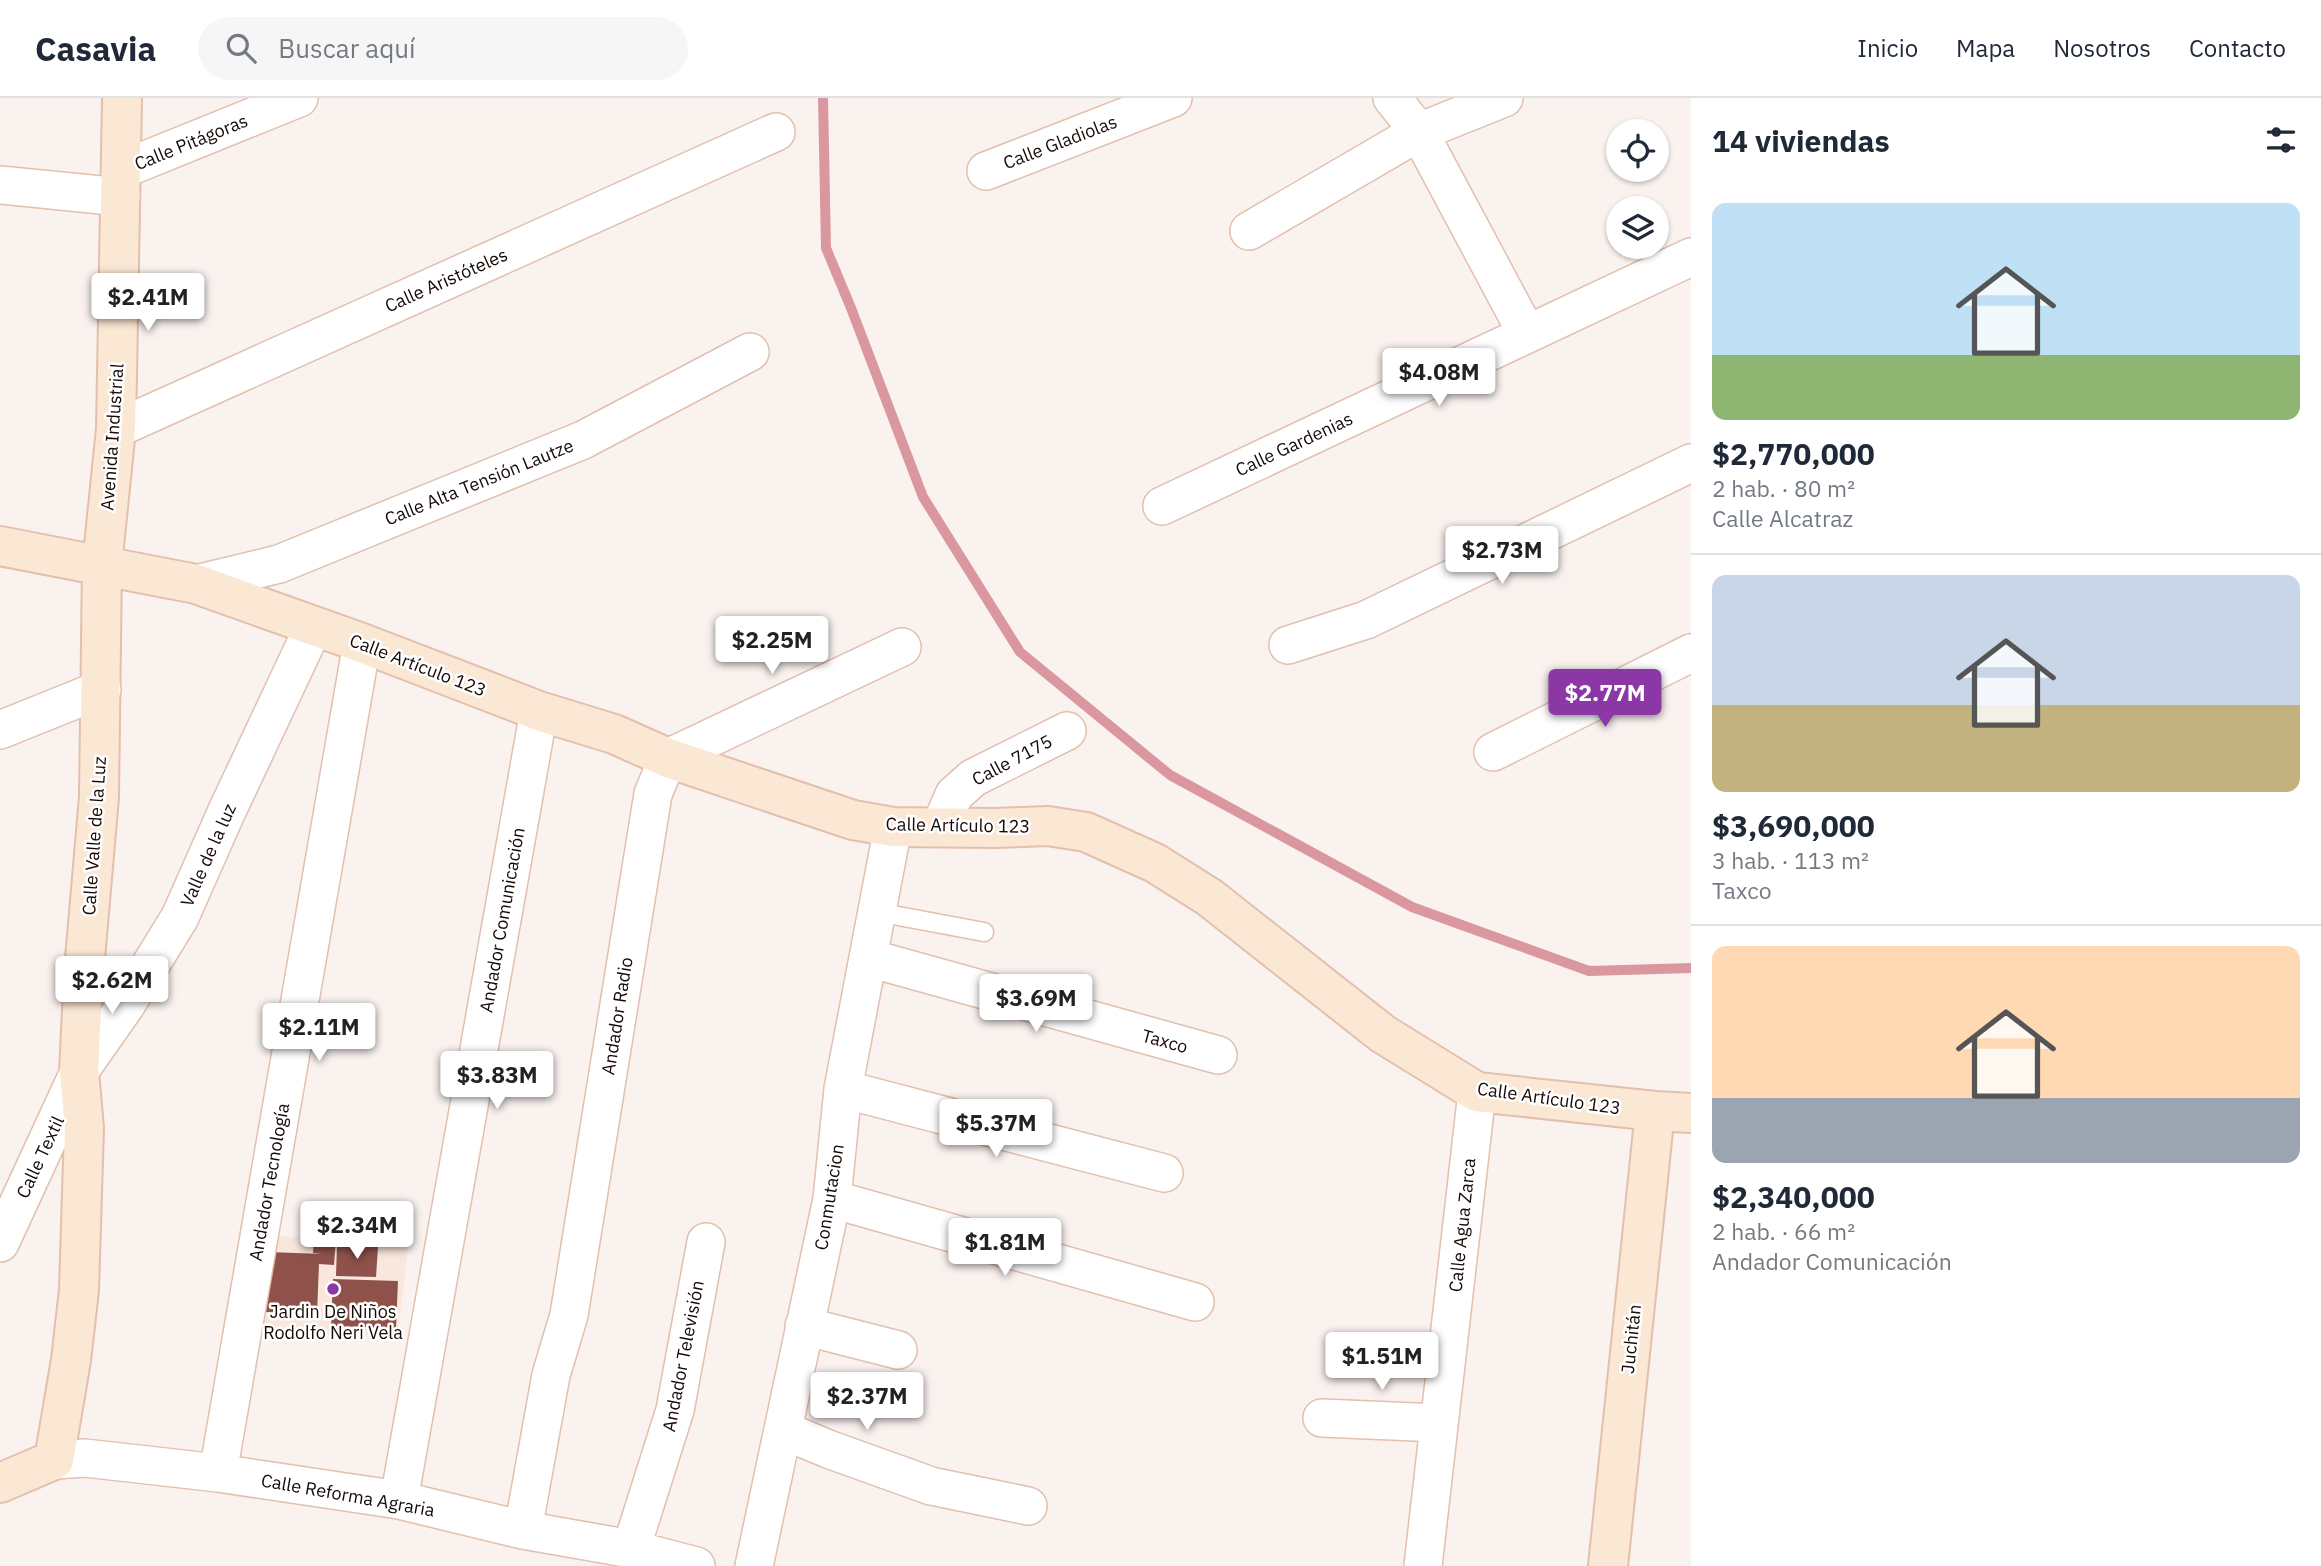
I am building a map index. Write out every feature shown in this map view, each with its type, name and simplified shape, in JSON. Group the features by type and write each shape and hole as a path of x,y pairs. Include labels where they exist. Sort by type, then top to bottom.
{"street":[{"name":"Avenida Industrial","path":"102,565 116,429 122,98"},
{"name":"Calle Pitágoras","path":"121,183 299,98"},
{"name":"Calle Gladiolas","path":"986,171 1173,98"},
{"path":"1392,98 1419,132 1527,334"},
{"path":"1249,231 1419,132 1504,98"},
{"name":"Calle Aristóteles","path":"116,429 776,132"},
{"path":"0,185 121,183"},
{"name":"Calle Gardenias","path":"1163,506 1691,257"},
{"name":"Calle Alta Tensión Lautze","path":"196,584 279,564 583,440 750,352"},
{"path":"1288,645 1366,620 1691,463"},
{"path":"0,546 102,565"},
{"name":"Calle Artículo 123","path":"102,565 196,584 362,643 538,711 614,734 667,758 853,820 893,827 1048,826 1086,832 1155,863 1209,897 1383,1034 1477,1092 1673,1112"},
{"name":"Calle Valle de la Luz","path":"54,1460 71,1360 79,1290 84,1128 79,1072 84,970 99,797 102,565"},
{"name":"Valle de la luz","path":"79,1072 126,1005 180,917 314,626"},
{"name":"Andador Tecnología","path":"218,1474 362,643"},
{"path":"667,758 902,647"},
{"path":"1493,752 1691,653"},
{"path":"0,730 102,689"},
{"name":"Andador Comunicación","path":"399,1500 538,711"},
{"name":"Calle 7175","path":"940,827 954,795 973,778 1066,731"},
{"name":"Andador Radio","path":"523,1530 551,1375 569,1315 653,794 667,758"},
{"name":"Conmutacion","path":"754,1566 832,1199 843,1089 893,827"},
{"name":"Taxco","path":"869,958 1218,1055"},
{"name":"Calle Textil","path":"0,1243 79,1072"},
{"path":"843,1089 1164,1173"},
{"name":"Calle Agua Zarca","path":"1423,1566 1477,1092"},
{"name":"Juchitán","path":"1608,1566 1673,1112"},
{"path":"832,1199 1195,1302"},
{"name":"Andador Televisión","path":"631,1549 675,1410 706,1242"},
{"path":"804,1326 898,1350"},
{"path":"1322,1419 1439,1423"},
{"path":"783,1430 931,1486 1028,1506"},
{"name":"Calle Reforma Agraria","path":"0,1483 54,1460 85,1458 399,1500 523,1530 631,1549 696,1566"}],"lane":[{"path":"877,912 984,932"}],"shaded area":[{"name":"Jardin De Niños Rodolfo Neri Vela","path":"271,1235 408,1248 397,1339 257,1329"}],"building":[{"path":"314,1238 336,1239 334,1265 319,1264 317,1314 265,1312 268,1252 323,1254 313,1253"},
{"path":"337,1245 378,1247 376,1277 336,1276"},
{"path":"333,1279 398,1281 396,1328 331,1326"}],"waterway":[{"path":"823,98 826,248 923,497 1020,652 1170,775 1412,907 1589,971 1691,968"}],"place":[{"name":"Jardin De Niños Rodolfo Neri Vela","path":"333,1289"}]}
